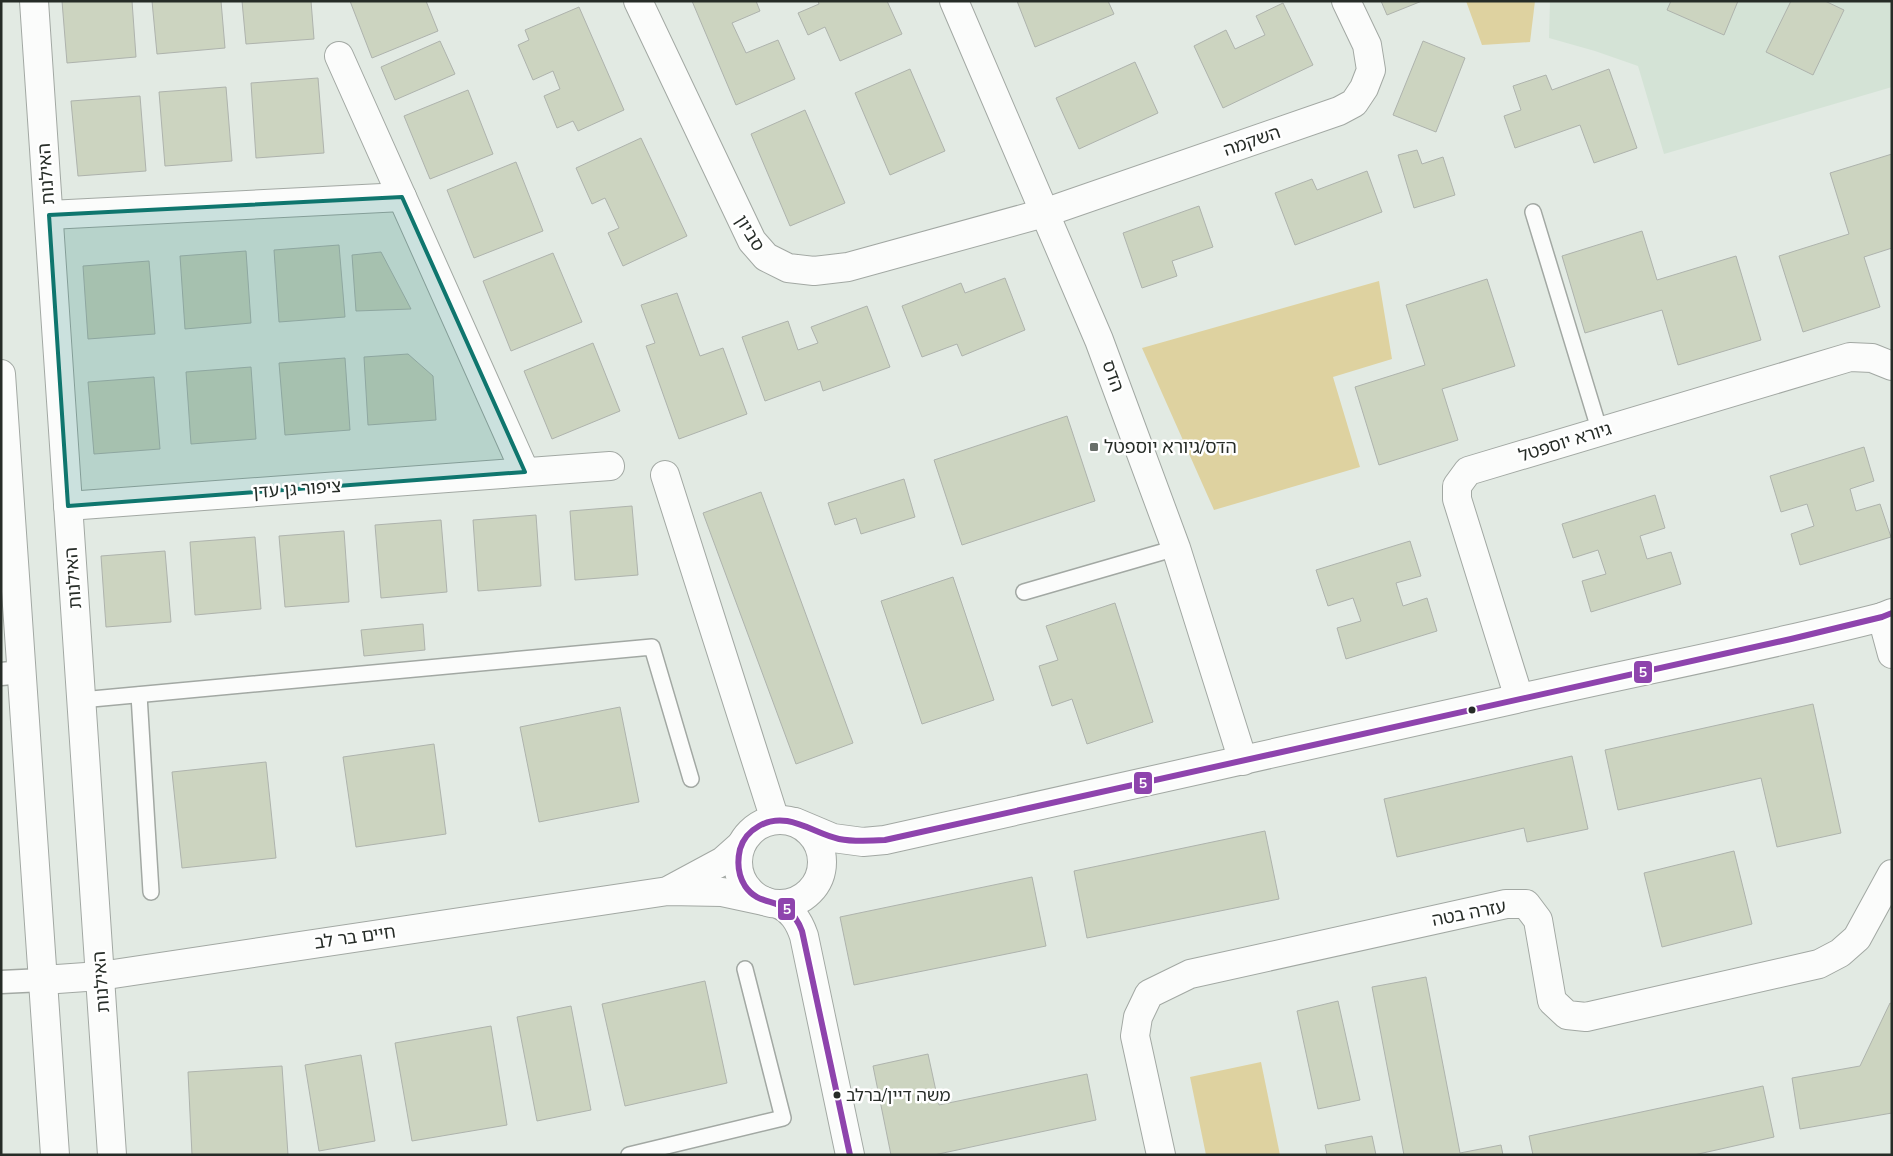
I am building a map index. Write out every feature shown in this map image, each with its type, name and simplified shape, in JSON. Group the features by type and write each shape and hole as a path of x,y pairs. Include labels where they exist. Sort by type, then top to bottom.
{"street":[{"name":"האילנות","path":"34,1 112,1155"},
{"name":"סביון","path":"638,1 752,241 766,257 788,268 814,271 848,267 1044,213"},
{"name":"הדס","path":"954,1 1099,340 1176,548 1242,761"},
{"name":"השקמה","path":"1044,213 1339,111 1354,103 1364,88 1371,70 1367,45 1346,1"},
{"path":"339,56 525,472"},
{"path":"48,216 402,197"},
{"name":"גיורא יוספטל","path":"1519,698 1456,499 1457,486 1468,471 1850,357 1885,359"},
{"path":"2,387 11,673 43,980 55,1155"},
{"name":"ציפור גן עדן","path":"68,506 610,466"},
{"path":"665,475 785,821"},
{"path":"785,821 833,838 863,842 885,840 1519,698 1760,647 1887,615 1892,654"},
{"path":"785,821 806,828 815,838 821,856 804,936"},
{"name":"חיים בר לב","path":"668,891 723,860 741,845 749,832 761,824 785,821"},
{"path":"771,902 794,901 846,859 885,840"},
{"path":"741,845 738,858 739,871 744,884 752,894 785,907 797,919 804,936 850,1155"},
{"name":"עזרה בטה","path":"1161,1155 1135,1036 1138,1017 1148,994 1190,974 1506,904 1526,904 1538,920 1552,1001 1567,1015 1586,1017 1820,964 1840,953 1857,938 1892,874"},
{"name":"חיים בר לב","path":"43,980 100,976 668,891 722,892 771,902"},
{"path":"1,982 43,980"}],"lane":[{"path":"1533,212 1600,432"},
{"path":"1024,592 1176,548"},
{"path":"81,700 652,647 691,779"},
{"path":"139,694 151,892"},
{"path":"629,1155 783,1118 745,969"}],"highlighted area":[{"path":"402,197 525,472 68,506 49,215"}],"shaded area":[{"path":"1466,1 1535,1 1530,42 1482,45"},
{"path":"1550,1 1892,1 1892,87 1664,154 1638,66 1549,38"},
{"path":"1379,281 1392,359 1333,377 1360,467 1214,510 1142,348"},
{"path":"1261,1062 1280,1155 1206,1155 1190,1077"}],"building":[{"path":"62,1 132,1 136,57 67,63"},
{"path":"152,1 221,1 225,48 157,54"},
{"path":"242,1 311,1 314,39 246,44"},
{"path":"350,1 426,1 438,31 372,58"},
{"path":"692,1 756,1 760,11 732,23 746,53 778,40 795,79 736,105"},
{"path":"818,1 887,1 902,34 840,61 825,27 808,35 798,13 819,4"},
{"path":"1017,1 1108,1 1114,14 1035,47"},
{"path":"1381,1 1422,1 1387,15"},
{"path":"1671,1 1738,1 1724,35 1667,10"},
{"path":"1791,1 1825,1 1844,10 1813,75 1766,52"},
{"path":"1283,3 1313,65 1223,108 1194,46 1226,30 1235,49 1265,35 1256,16"},
{"path":"579,7 624,110 578,131 573,121 557,128 544,96 560,89 553,71 533,80 518,45 529,40 525,30"},
{"path":"440,41 455,74 395,100 381,67"},
{"path":"1423,41 1465,58 1436,132 1393,115"},
{"path":"1135,62 1158,113 1079,149 1056,98"},
{"path":"910,69 945,151 890,175 855,93"},
{"path":"1609,69 1637,148 1594,163 1580,125 1515,148 1504,116 1521,110 1513,86 1546,75 1552,90"},
{"path":"318,78 324,153 256,158 251,83"},
{"path":"226,87 232,161 165,166 159,92"},
{"path":"468,90 493,154 430,179 404,116"},
{"path":"140,96 146,171 78,176 71,101"},
{"path":"805,110 845,203 790,226 751,134"},
{"path":"641,138 687,236 623,266 608,233 619,228 605,198 592,204 576,168"},
{"path":"1417,150 1422,164 1443,157 1455,195 1414,208 1398,155"},
{"path":"1892,154 1892,248 1864,257 1880,307 1803,332 1779,256 1849,234 1830,173"},
{"path":"516,162 543,231 474,258 447,190"},
{"path":"1367,171 1382,212 1295,245 1275,193 1312,179 1317,190"},
{"path":"1199,206 1213,247 1172,261 1177,276 1142,288 1123,233"},
{"path":"1642,231 1657,280 1736,256 1761,340 1678,365 1662,310 1585,333 1562,256"},
{"path":"339,245 345,317 279,322 274,250"},
{"path":"246,251 251,323 185,329 180,256"},
{"path":"381,252 411,309 356,311 352,255"},
{"path":"553,253 582,322 511,351 483,281"},
{"path":"149,261 155,334 88,339 83,266"},
{"path":"1005,278 1025,330 962,356 957,344 922,357 902,306 961,283 965,293"},
{"path":"1487,279 1515,366 1442,389 1458,440 1379,465 1355,387 1425,365 1406,305"},
{"path":"677,293 700,356 723,348 747,414 679,439 646,346 655,343 641,305"},
{"path":"867,306 890,367 823,391 820,381 765,401 742,337 788,321 798,350 818,343 811,327"},
{"path":"593,343 620,411 552,439 524,371"},
{"path":"408,354 433,376 436,420 368,425 364,357"},
{"path":"345,358 350,430 285,435 279,363"},
{"path":"251,367 256,439 191,444 186,372"},
{"path":"154,377 160,449 94,454 88,382"},
{"path":"1067,416 1095,501 962,545 934,460"},
{"path":"1864,447 1874,481 1850,489 1856,511 1880,504 1891,537 1800,565 1791,534 1814,526 1807,504 1781,512 1770,476"},
{"path":"904,479 915,517 861,534 856,518 835,525 828,503"},
{"path":"761,492 853,743 796,764 703,513"},
{"path":"1655,495 1665,528 1640,536 1647,559 1671,552 1681,584 1591,612 1582,581 1606,574 1598,550 1573,558 1562,524"},
{"path":"632,506 638,575 575,580 570,511"},
{"path":"536,515 541,586 478,591 473,520"},
{"path":"441,520 447,592 381,598 375,525"},
{"path":"344,531 349,602 285,607 279,536"},
{"path":"255,537 261,609 195,615 190,542"},
{"path":"1410,541 1421,576 1396,583 1403,606 1427,598 1437,631 1346,659 1337,628 1361,621 1353,598 1328,606 1316,570"},
{"path":"165,551 171,622 106,627 101,556"},
{"path":"953,577 994,700 922,724 881,601"},
{"path":"1115,603 1153,722 1087,744 1072,699 1052,706 1039,666 1058,660 1046,626"},
{"path":"423,624 425,650 364,656 361,630"},
{"path":"1813,704 1841,833 1777,847 1761,778 1618,810 1605,750"},
{"path":"620,707 639,802 539,822 520,727"},
{"path":"434,744 446,834 356,847 343,757"},
{"path":"1572,756 1588,829 1527,842 1524,828 1397,857 1384,799"},
{"path":"266,762 276,858 182,868 172,772"},
{"path":"1265,831 1279,899 1087,938 1074,871"},
{"path":"1734,851 1752,924 1662,947 1644,873"},
{"path":"1032,877 1046,946 854,985 840,917"},
{"path":"1426,977 1460,1153 1501,1145 1503,1155 1404,1155 1372,987"},
{"path":"705,981 727,1083 625,1106 602,1004"},
{"path":"1338,1001 1360,1100 1318,1109 1297,1011"},
{"path":"1890,1003 1892,1004 1892,1113 1800,1129 1792,1078 1860,1066"},
{"path":"571,1006 591,1110 537,1121 517,1017"},
{"path":"491,1026 507,1125 412,1141 395,1043"},
{"path":"928,1054 939,1105 1087,1074 1096,1120 934,1155 891,1155 873,1066"},
{"path":"361,1055 375,1141 319,1151 305,1065"},
{"path":"282,1066 288,1155 192,1155 188,1072"},
{"path":"1763,1086 1774,1137 1694,1155 1533,1155 1529,1136"},
{"path":"1372,1136 1376,1155 1327,1155 1325,1145"}],"transit line":[{"name":"5","path":"850,1155 802,931 796,919 789,911 782,906 752,894 745,886 740,873 741,845 747,836 759,826 780,820 799,824 839,839 856,841 885,840 1791,639 1892,613"}],"place":[{"name":"הדס/גיורא יוספטל","path":"1094,447"},
{"name":"משה דיין/ברלב","path":"837,1095"}]}
